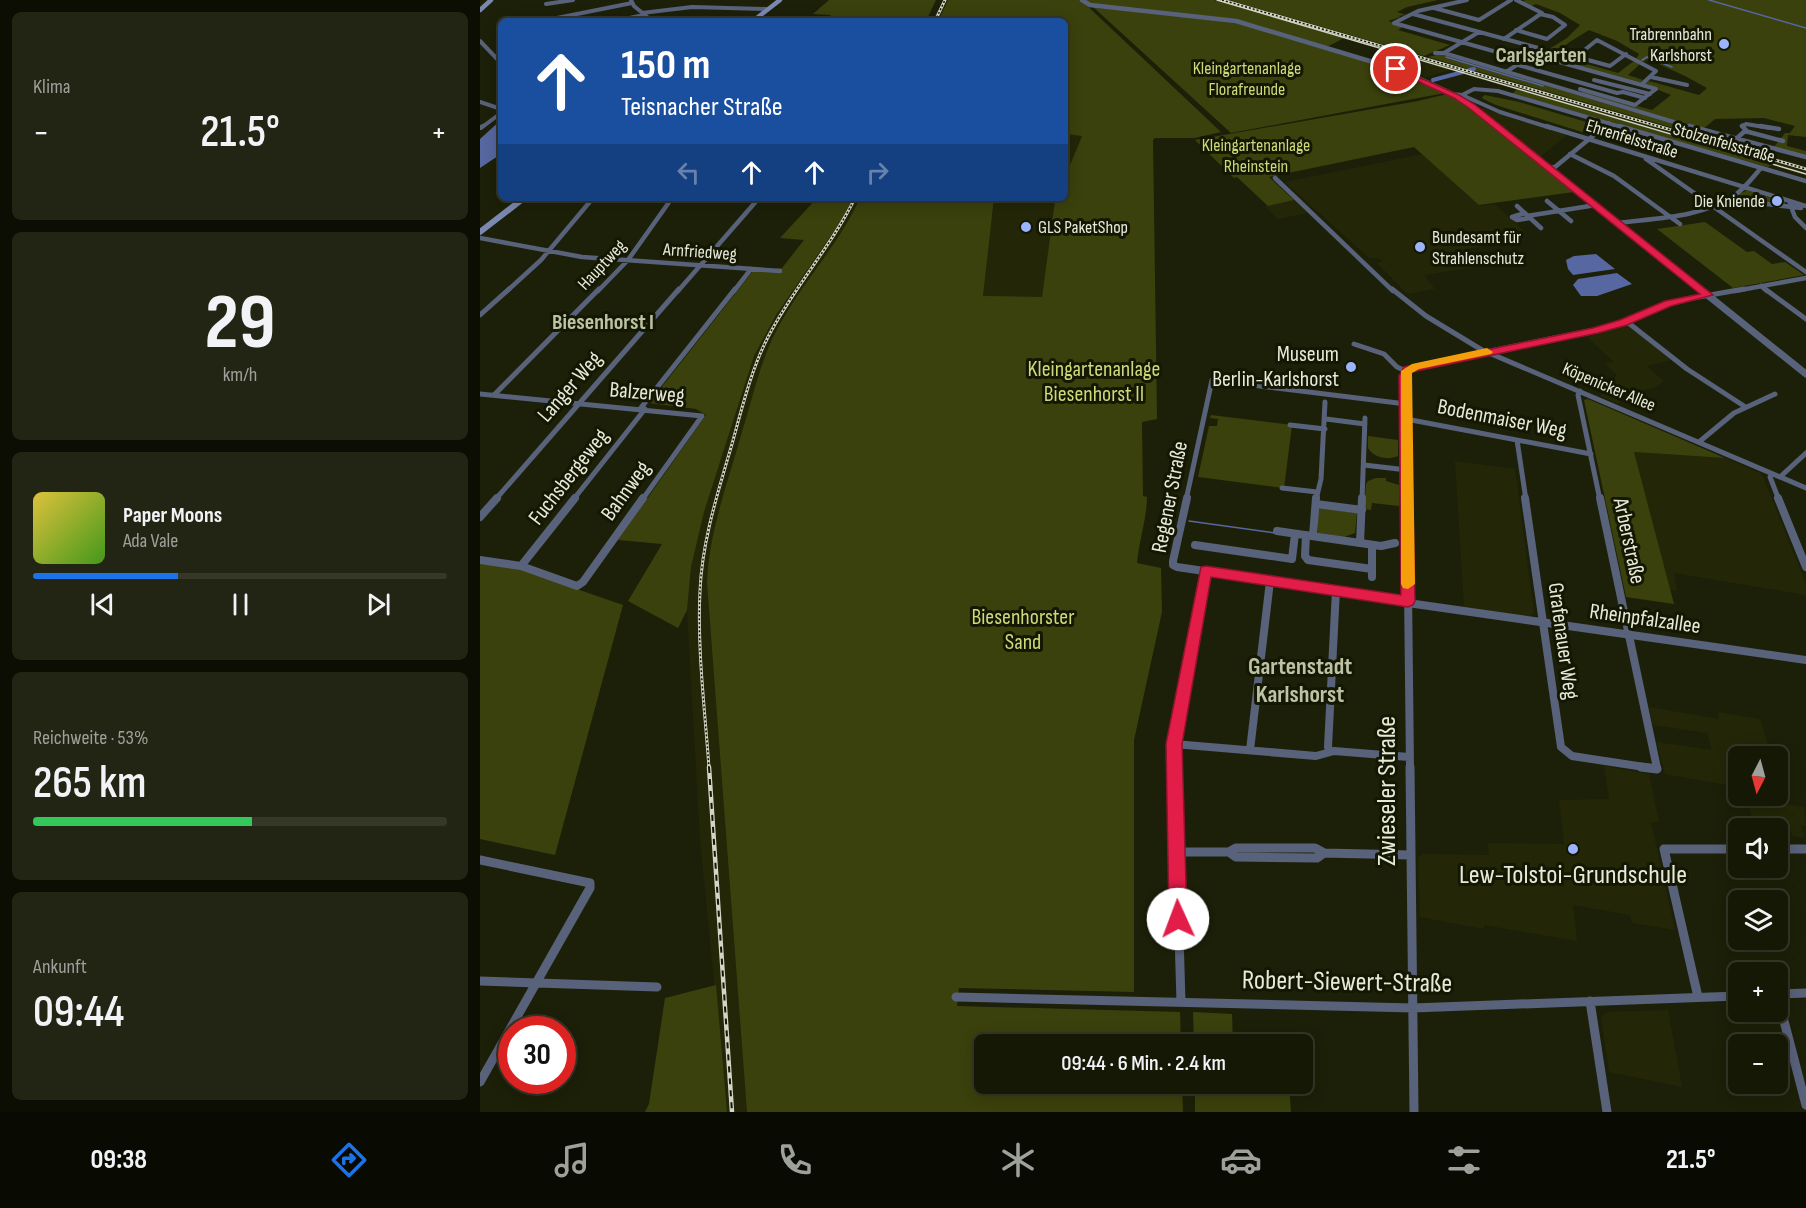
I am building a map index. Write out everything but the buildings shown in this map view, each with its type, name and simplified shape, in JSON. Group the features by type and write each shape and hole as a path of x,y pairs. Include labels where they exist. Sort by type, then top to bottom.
{"main road":[{"path":"480,10 491,0"},
{"path":"757,18 780,0"},
{"path":"480,232 520,201"}],"street":[{"path":"546,4 573,0"},
{"path":"1467,0 1413,14 1394,23 1525,60"},
{"path":"1433,8 1479,20 1511,0"},
{"path":"1516,0 1542,13 1540,14"},
{"path":"556,18 632,2 648,18"},
{"path":"1084,2 1233,21 1382,65 1409,74 1450,93 1472,106 1806,374"},
{"path":"627,18 692,7 768,9"},
{"path":"1413,14 1542,50"},
{"path":"1504,39 1516,30 1540,14 1552,17 1565,25 1547,39 1516,30"},
{"path":"1444,53 1479,32"},
{"path":"1567,64 1597,40 1656,71 1641,85"},
{"path":"480,41 498,60"},
{"path":"1506,72 1542,50"},
{"path":"1435,53 1444,53 1735,140 1757,143 1806,157"},
{"path":"1577,57 1610,66 1626,54"},
{"path":"1383,55 1404,62"},
{"path":"1534,55 1656,89 1635,105 1580,89"},
{"path":"1382,65 1394,58"},
{"path":"1518,65 1587,85 1645,98"},
{"path":"1575,93 1603,74"},
{"path":"1651,77 1687,85"},
{"path":"1594,80 1650,94"},
{"name":"Stolzenfelsstraße","path":"1462,95 1473,89 1497,92 1806,181"},
{"name":"Ehrenfelsstraße","path":"1450,93 1462,95 1500,112 1744,187 1790,204"},
{"path":"480,102 498,110"},
{"path":"480,128 498,113"},
{"path":"1550,168 1555,167 1610,123"},
{"path":"1779,129 1748,123 1742,125 1746,130 1783,141"},
{"path":"1735,140 1746,130 1760,129"},
{"path":"1570,154 1612,175 1680,224"},
{"path":"1647,157 1658,168 1806,272"},
{"path":"1658,168 1668,164"},
{"path":"1720,204 1744,187 1761,168"},
{"name":"Köpenicker Allee","path":"1275,178 1412,307 1452,334 1488,352 1806,488"},
{"path":"480,315 549,250 590,201"},
{"name":"Hauptweg","path":"494,395 628,260 670,201"},
{"name":"Langer Weg","path":"480,517 756,201"},
{"path":"1547,201 1571,221"},
{"path":"1618,223 1720,204 1790,204 1806,208"},
{"path":"1790,204 1806,228"},
{"path":"1527,216 1596,205"},
{"path":"1517,206 1541,228"},
{"name":"Arnfriedweg","path":"480,238 582,256 780,271"},
{"path":"642,409 751,269"},
{"path":"1354,344 1384,354 1396,368 1406,371 1416,366 1594,330 1626,321 1658,307 1708,295 1806,278"},
{"path":"1761,286 1806,319"},
{"path":"1626,321 1686,369 1744,406"},
{"name":"Zwieseler Straße","path":"1406,371 1414,1112"},
{"name":"Regener Straße","path":"1406,404 1212,380 1173,565 1408,602"},
{"name":"Arberstraße","path":"1580,391 1578,395 1658,769"},
{"name":"Balzerweg","path":"480,394 702,416"},
{"path":"1699,442 1717,424 1744,406 1775,394"},
{"path":"1325,402 1326,419 1320,489 1317,492 1306,558 1372,573 1372,545"},
{"name":"Fuchsbergeweg","path":"521,566 642,409"},
{"name":"Bahnweg","path":"521,566 577,586 589,575 702,416"},
{"name":"Bodenmaiser Weg","path":"1406,418 1591,454"},
{"path":"1326,419 1365,421 1360,543"},
{"path":"1290,424 1325,429"},
{"name":"Grafenauer Weg","path":"1517,440 1541,622 1561,747 1572,756 1658,769"},
{"path":"1780,477 1806,453"},
{"path":"1364,465 1407,470"},
{"path":"1772,474 1770,477 1806,567"},
{"path":"1282,488 1317,492"},
{"path":"1316,504 1362,510"},
{"path":"1277,531 1381,546 1395,543"},
{"path":"1195,545 1292,559 1295,534"},
{"path":"480,560 521,566"},
{"path":"1181,1002 1175,852 1174,744 1206,571"},
{"path":"1250,750 1270,581"},
{"path":"1330,752 1328,747 1336,590"},
{"name":"Rheinpfalzallee","path":"1408,602 1806,660"},
{"path":"1174,744 1316,756 1330,752 1409,757"},
{"path":"1698,997 1664,849 1728,849"},
{"path":"1788,849 1806,849"},
{"path":"1175,852 1229,852 1236,857 1317,858 1324,853 1410,855"},
{"path":"480,860 590,883 480,1082"},
{"path":"480,981 657,987"},
{"path":"1788,995 1806,993"},
{"name":"Robert-Siewert-Straße","path":"956,997 1413,1008 1728,996"},
{"path":"1590,1001 1607,1112"},
{"path":"1785,1022 1806,1105"}],"shaded area":[{"path":"1214,0 1228,0 1424,56 1416,60"},
{"path":"1428,57 1806,166 1806,176 1450,70 1423,78 1403,68 1423,62 1422,60"},
{"path":"1484,108 1567,135 1540,157 1480,109"},
{"path":"1068,134 1082,135 1068,170"},
{"path":"1423,154 1481,206 1495,204 1526,233 1513,235 1519,241 1466,249 1482,266 1424,275 1435,289 1407,294 1377,263 1382,260 1369,258 1285,182"},
{"path":"1294,200 1307,213 1278,219 1265,206"},
{"path":"851,201 859,201 849,222 784,316 769,345 707,583 747,1112 727,1112 700,839 687,610 691,567 704,512 754,356 776,315 839,224"},
{"path":"994,201 1056,201 1042,297 983,297"},
{"path":"1627,325 1671,360 1647,366 1664,381 1656,387 1638,392 1631,387 1618,404 1600,396 1617,375 1605,364 1614,362 1587,337"},
{"path":"1634,452 1725,458 1762,474 1806,584 1806,595 1674,573 1677,591 1670,590"},
{"path":"1455,461 1515,469 1534,613 1529,617 1464,607"},
{"path":"1649,707 1719,719 1718,712 1760,719 1769,746 1728,746 1728,785 1665,774 1657,742 1712,750 1707,733 1653,725"},
{"name":"Lew-Tolstoi-Grundschule","path":"1604,766 1649,774 1659,822 1651,822 1675,930 1632,923 1630,915 1573,905 1577,941 1484,925 1484,929 1420,917 1418,858 1423,854 1489,855 1488,843 1564,844 1559,800 1609,799"},
{"path":"1788,804 1804,807 1806,826 1801,825 1805,838 1792,836 1788,818 1752,817 1749,806 1788,806"},
{"path":"1668,1010 1682,1087 1609,1072 1601,1018 1606,1012"}],"green space":[{"path":"829,0 936,0 927,18 828,18 831,15 813,14"},
{"name":"Biesenhorster Sand","path":"948,0 1081,0 1221,132 1194,138 1155,138 1153,140 1157,419 1142,422 1143,496 1147,497 1137,563 1161,568 1162,612 1134,740 1134,992 959,988 957,1006 1180,1012 1181,1034 974,1034 974,1094 1182,1094 1183,1112 747,1112 707,583 711,544 720,507 764,359 776,330 843,229 858,201 994,201 983,296 1042,297 1055,201 1068,201 1068,170 1082,136 1068,134 1068,18 939,18"},
{"path":"1085,0 1214,0 1344,38 1327,47 1235,19 1090,4"},
{"path":"1228,0 1438,0 1407,7 1397,12 1406,15 1388,21 1404,26 1398,30 1450,45 1424,56"},
{"name":"Trabrennbahn Karlshorst","path":"1525,0 1806,0 1806,137 1788,135 1787,146 1806,151 1806,156 1774,147 1785,133 1790,133 1795,126 1764,118 1715,119 1703,129 1581,93 1584,91 1652,110 1671,95 1644,84 1649,81 1699,95 1707,88 1648,59 1643,62 1636,59 1639,54 1617,41 1589,30 1568,43 1557,54 1572,59 1566,62 1539,55 1567,38 1580,25 1560,13 1536,4 1531,6 1523,2"},
{"name":"Kleingartenanlage Florafreunde","path":"1092,6 1233,22 1405,73 1445,93 1231,133"},
{"path":"1441,54 1732,141 1743,145 1743,148 1428,57"},
{"path":"1576,61 1618,73 1634,61 1640,64 1628,75 1643,80 1639,83 1571,64"},
{"path":"1517,89 1772,165 1768,167 1757,164 1512,94"},
{"name":"Kleingartenanlage Rheinstein","path":"1447,94 1460,100 1574,192 1479,205 1414,147 1269,177 1294,200 1268,206 1237,177 1234,178 1195,140 1418,101"},
{"path":"1485,95 1519,102 1593,124 1589,127 1595,129 1593,131 1586,129 1582,132 1496,105 1483,99"},
{"path":"1747,190 1785,202 1785,205 1725,203"},
{"path":"814,201 851,201 839,224 776,315 754,356 704,512 691,567 687,610 678,628 628,601 662,544 618,540 706,415 696,409 649,403 753,271 782,268 804,240 780,238"},
{"path":"1705,222 1747,252 1754,251 1772,264 1785,262 1804,275 1733,288 1657,229"},
{"path":"1588,399 1725,458 1634,452 1674,604 1626,597 1584,400"},
{"path":"1211,415 1292,425 1284,488 1198,477 1209,426 1217,426 1218,419 1210,418"},
{"path":"1368,436 1398,440 1398,456 1386,458 1371,452 1368,448"},
{"path":"1376,478 1386,478 1386,481 1399,485 1399,506 1372,503 1371,510 1364,509 1366,484"},
{"path":"1318,508 1357,513 1355,533 1344,537 1318,533"},
{"path":"480,563 516,568 623,605 555,855 480,839"},
{"path":"716,985 727,1112 645,1112 649,1104 665,998"},
{"path":"1193,1012 1232,1014 1233,1034 1194,1034"},
{"path":"1195,1094 1290,1094 1291,1112 1195,1112"}],"water":[{"path":"498,123 498,156 480,168 480,139"},
{"path":"1596,254 1615,269 1573,275 1568,269 1566,260 1574,256"},
{"path":"1617,273 1632,284 1597,296 1581,296 1573,285 1578,279"}],"waterway":[{"path":"1709,0 1806,28"},
{"path":"1446,57 1543,86"},
{"path":"1642,60 1647,57 1672,67"},
{"path":"1469,70 1474,69"},
{"path":"1433,80 1463,72"},
{"path":"1189,521 1275,533"}],"tram line":[{"path":"1217,0 1806,174"}],"railway":[{"path":"936,18 945,0"},
{"path":"1222,0 1806,169"},
{"path":"709,768 700,657 699,613 701,572 711,517 747,389 762,350 778,319 835,234 853,201"},
{"path":"709,767 732,1112"}],"slow traffic":[{"path":"1408,584 1406,371 1416,366 1487,352"}],"place":[{"name":"Trabrennbahn Karlshorst","path":"1724,44"},
{"name":"Die Kniende","path":"1777,201"},
{"name":"GLS PaketShop","path":"1026,227"},
{"name":"Bundesamt für Strahlenschutz","path":"1420,247"},
{"name":"Museum Berlin-Karlshorst","path":"1351,367"},
{"name":"Lew-Tolstoi-Grundschule","path":"1573,849"}],"district":[{"name":"Carlsgarten","path":"1541,55"},
{"name":"Biesenhorst I","path":"603,322"},
{"name":"Gartenstadt Karlshorst","path":"1300,680"}],"route":[{"path":"1178,919 1174,744 1206,571 1408,601 1405,376 1407,369 1594,330 1623,322 1668,303 1708,295 1472,106 1457,96 1396,69"}],"park label":[{"name":"Kleingartenanlage Biesenhorst II","path":"1094,382"}]}
